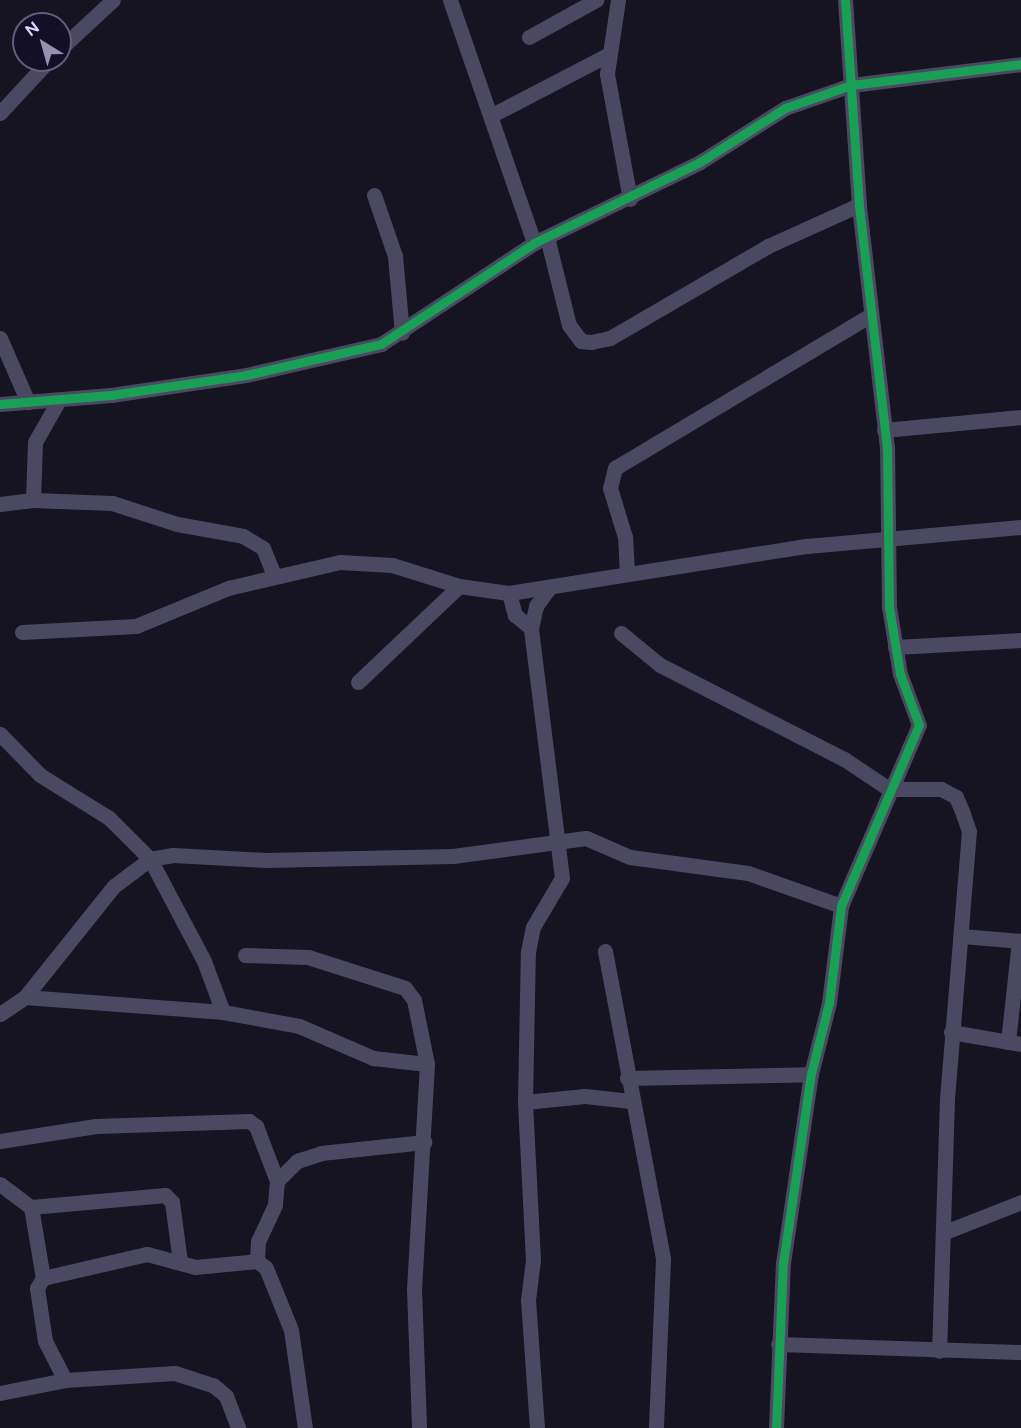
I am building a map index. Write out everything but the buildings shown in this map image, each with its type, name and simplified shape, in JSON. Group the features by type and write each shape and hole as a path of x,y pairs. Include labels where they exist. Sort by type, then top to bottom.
{"street":[{"path":"72,38 113,0"},
{"path":"450,0 541,240 569,325 581,340 591,342 610,338 768,246 859,205"},
{"path":"529,37 596,0"},
{"path":"618,0 617,26 609,54 607,74 630,199"},
{"path":"776,1428 783,1263 811,1074 829,1003 842,906 889,789 919,725 905,692 889,607 884,430 859,205 844,0"},
{"path":"492,115 609,54"},
{"path":"0,404 59,400 246,375 352,352 402,333 473,280 541,240 630,199 734,143 785,108 851,85 1021,64"},
{"path":"0,113 39,72"},
{"path":"374,195 395,256 402,333"},
{"path":"627,573 624,537 609,488 615,468 871,315"},
{"path":"0,338 28,402"},
{"path":"33,500 35,442 59,400"},
{"path":"884,430 1021,417"},
{"path":"0,504 33,500 112,503 177,524 243,536 263,548 274,574"},
{"path":"22,632 136,626 228,588 274,574 340,562 371,562 459,586 509,593 627,573 888,536 1021,527"},
{"path":"358,682 459,586"},
{"path":"537,1428 528,1300 533,1260 525,1102 530,1029 528,952 533,927 562,879 531,628 536,606 549,588"},
{"path":"509,593 515,615 531,628"},
{"path":"621,633 660,665 844,759 889,789 941,789 956,797 969,831 962,936 951,1032 939,1351"},
{"path":"895,647 1021,640"},
{"path":"3,742 48,782 109,818 150,859 204,960 223,1012"},
{"path":"1,1011 25,997 101,899 150,859 173,855 266,860 453,856 586,838 630,857 724,867 842,906"},
{"path":"951,1032 1015,1043 1020,941 962,936"},
{"path":"604,951 663,1259 656,1428"},
{"path":"245,955 308,957 405,988 414,1000 428,1064 414,1289 419,1428"},
{"path":"25,997 223,1012 299,1026 373,1058 428,1064"},
{"path":"627,1078 811,1074"},
{"path":"525,1102 585,1096 631,1101"},
{"path":"0,1141 96,1126 242,1119 256,1126 277,1181 275,1205 258,1241 257,1261"},
{"path":"277,1181 297,1161 321,1154 424,1142"},
{"path":"0,1184 31,1207 165,1195 172,1202 180,1262"},
{"path":"945,1232 1021,1202"},
{"path":"31,1207 43,1278 37,1288 45,1341 65,1380"},
{"path":"43,1278 147,1254 195,1267 257,1261 266,1268 291,1330 305,1428"},
{"path":"778,1344 1021,1353"},
{"path":"0,1393 65,1380 145,1374 193,1377 226,1396 238,1428"}],"cycle path":[{"path":"776,1428 783,1263 811,1074 829,1003 841,906 919,725 900,674 889,607 887,448 859,205 845,0"},
{"path":"0,404 111,395 246,375 381,344 534,243 700,162 785,108 851,85 1021,64"}]}
